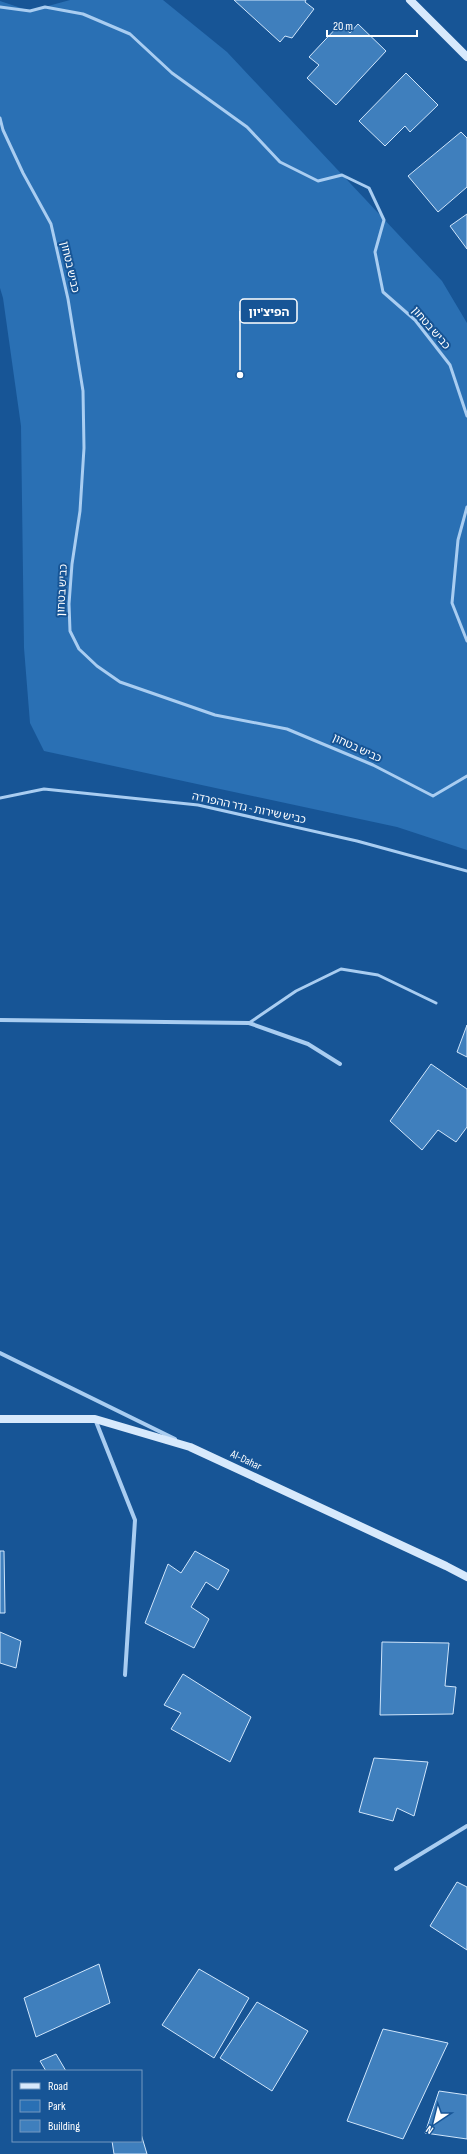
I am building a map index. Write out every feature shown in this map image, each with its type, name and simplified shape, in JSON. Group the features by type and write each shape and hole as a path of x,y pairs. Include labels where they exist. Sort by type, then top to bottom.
{"street":[{"path":"410,0 467,57"},
{"path":"0,1020 249,1023 308,1044 340,1064"},
{"path":"0,1353 190,1447"},
{"name":"Al-Dahar","path":"0,1419 94,1419 190,1447 446,1566 467,1578"},
{"path":"94,1419 135,1520 126,1675"},
{"path":"396,1869 467,1826"}],"lane":[{"name":"כביש בטחון","path":"0,7 30,11 45,7 83,14 130,34 172,73 247,127 280,162 318,181 342,175 368,188 384,220 375,252 383,292 414,320 450,365 467,416"},
{"name":"כביש בטחון","path":"0,118 3,130 23,173 51,224 68,299 83,391 84,448 80,511 72,564 69,604 70,631 79,649 97,666 120,682 215,715 287,729 373,765 433,796 467,776"},
{"path":"467,507 458,540 452,603 467,641"},
{"name":"כביש שירות - גדר ההפרדה","path":"0,798 44,789 198,805 357,841 467,871"},
{"path":"249,1023 296,991 340,969 378,975 436,1003"}],"green space":[{"path":"70,0 163,0 227,52 442,281 467,323 467,850 397,827 44,751 30,723 24,648 21,426 3,298 0,288 0,1 30,11"}],"building":[{"path":"234,0 306,0 305,2 314,9 292,38 285,36 280,42"},
{"path":"340,24 350,33 358,24 386,51 336,105 307,78 319,65 309,57"},
{"path":"406,73 438,105 410,132 405,126 385,146 359,121"},
{"path":"461,132 467,138 467,187 438,212 408,176"},
{"path":"467,214 467,249 450,226"},
{"path":"467,1025 467,1057 457,1052"},
{"path":"431,1064 467,1089 467,1127 456,1142 438,1130 422,1150 390,1121"},
{"path":"0,1551 4,1551 5,1613 0,1613"},
{"path":"195,1551 229,1570 218,1590 206,1582 191,1607 209,1619 194,1648 145,1623 168,1564 181,1573"},
{"path":"0,1632 21,1641 16,1668 0,1663"},
{"path":"382,1642 449,1643 445,1686 456,1687 453,1714 380,1715"},
{"path":"183,1674 251,1717 230,1762 171,1729 181,1713 164,1705"},
{"path":"374,1758 428,1762 414,1816 397,1808 393,1821 359,1812"},
{"path":"457,1882 467,1887 467,1950 430,1926"},
{"path":"99,1964 110,2003 36,2037 24,1998"},
{"path":"199,1969 249,1998 214,2058 162,2025"},
{"path":"257,2002 308,2031 272,2091 220,2058"},
{"path":"383,2029 448,2043 403,2139 347,2121"},
{"path":"56,2054 65,2070 45,2070 40,2061"},
{"path":"439,2091 467,2095 467,2139 425,2133"},
{"path":"142,2137 147,2154 114,2154 112,2142 142,2142"}],"place":[{"name":"הפיצ'יון","path":"240,375"}]}
